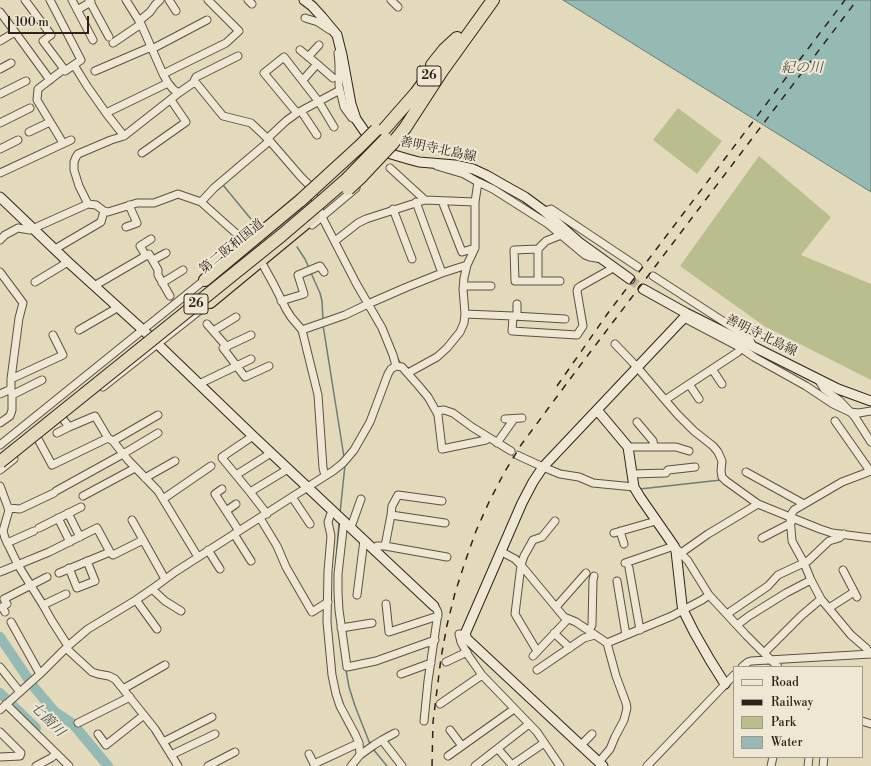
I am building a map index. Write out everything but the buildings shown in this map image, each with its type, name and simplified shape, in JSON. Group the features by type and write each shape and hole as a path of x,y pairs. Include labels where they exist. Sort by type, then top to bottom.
{"highway":[{"name":"第二阪和国道","path":"0,462 282,235 337,187 403,115 416,93 484,0"},
{"name":"26","path":"403,115 442,71 493,0"},
{"name":"第二阪和国道","path":"0,452 277,229 382,139"},
{"name":"26","path":"205,280 301,200 360,146 382,139"},
{"name":"26","path":"210,302 318,217 362,176 382,139"}],"street":[{"path":"25,0 51,36 43,41 64,69"},
{"path":"50,0 81,60 65,71 64,69 38,89 37,100 63,143"},
{"path":"72,0 94,40"},
{"path":"126,0 141,21 165,73 168,83 177,92 180,92"},
{"path":"78,10 90,1 111,40 141,21 160,0"},
{"path":"169,0 176,11"},
{"path":"165,73 226,43 239,31 208,0"},
{"path":"304,0 322,17 338,39 350,104 356,119"},
{"path":"391,0 398,7"},
{"path":"0,12 50,80"},
{"path":"0,445 205,280 222,263 330,168 382,139 356,119 352,118 344,107 339,86 338,39 318,22 306,18"},
{"path":"95,71 153,48 207,20"},
{"path":"0,41 15,32"},
{"path":"308,57 318,45"},
{"path":"300,50 334,78"},
{"path":"88,204 79,186 74,170 75,160 78,154 124,136 194,82 196,77 238,56"},
{"path":"317,135 299,112 264,73 284,57 319,102 334,127"},
{"path":"0,69 11,63"},
{"path":"303,80 317,64"},
{"path":"74,65 86,86 124,136"},
{"path":"0,94 26,81"},
{"path":"194,82 223,116 251,123 310,186 318,217 336,239 370,303 382,328 396,366"},
{"path":"106,112 168,83"},
{"path":"201,202 214,188 268,142 270,136 286,121 299,112 340,90"},
{"path":"142,153 186,122 170,100"},
{"path":"0,123 30,108"},
{"path":"29,132 50,122"},
{"name":"善明寺北島線","path":"382,139 408,159 431,164 455,165 486,175 507,186 544,211 580,244 630,279"},
{"path":"0,149 18,140"},
{"path":"0,173 71,140"},
{"path":"431,164 464,174 493,189 548,224 585,255 602,259"},
{"path":"390,168 425,200"},
{"path":"409,373 437,357 447,348 460,332 464,323 464,278 467,265 474,248 475,202 478,182"},
{"path":"0,240 5,235 18,228 30,230 88,204 96,204 104,211 108,212 137,203 154,203 178,194 201,202 245,243"},
{"path":"0,197 117,308 143,330 198,384 434,606 437,610 438,616 424,721"},
{"path":"336,239 366,219 416,202 425,200 475,202"},
{"path":"442,201 462,252 474,248"},
{"path":"416,202 442,273"},
{"path":"126,227 137,223 129,205"},
{"path":"393,209 412,259"},
{"path":"544,211 551,209 638,267"},
{"path":"55,249 101,222 104,211"},
{"path":"0,470 210,302 263,265 318,217"},
{"path":"560,281 515,282 514,250 538,249 546,241 561,235"},
{"path":"146,256 140,246 151,239"},
{"path":"538,249 538,281"},
{"path":"153,260 166,253"},
{"path":"94,286 149,254 158,270 158,275 170,296"},
{"path":"35,282 68,262"},
{"path":"263,265 281,301 291,317 302,330 318,395 323,468 325,476"},
{"path":"302,330 345,315 407,287 467,265"},
{"path":"281,301 304,294 298,275 320,266 324,272"},
{"path":"517,304 512,331 576,336 583,326 577,291 578,288 613,268"},
{"path":"162,283 183,270"},
{"path":"0,272 23,303 11,379 12,410 10,416 0,423"},
{"path":"653,276 749,338 752,345"},
{"path":"464,286 492,286"},
{"name":"善明寺北島線","path":"643,288 685,315 752,345 838,389 871,401"},
{"path":"79,330 117,308"},
{"path":"465,314 565,319"},
{"path":"465,634 502,552 522,503 533,482 542,469 685,315 833,404 850,412 859,413 871,411"},
{"path":"214,331 236,317"},
{"path":"207,324 227,347"},
{"path":"11,379 63,355 53,335"},
{"path":"251,335 223,348 245,377 269,366"},
{"path":"615,344 638,367 664,400 694,431 718,452 722,461 722,477 726,481 758,504 791,520 842,536 871,538"},
{"path":"664,400 738,352 740,348"},
{"path":"198,384 251,359"},
{"path":"0,710 88,629 136,600 164,579 208,550 325,476 344,461 354,450 370,422 388,374 396,366 402,367 409,373 428,397 436,411 438,415 442,449 487,438"},
{"path":"712,369 722,384"},
{"path":"818,379 824,389 840,400 855,417 871,442"},
{"path":"0,394 11,392 42,380"},
{"path":"689,384 699,399"},
{"path":"436,411 444,410 453,413 487,438 542,469 579,477 593,483 635,488"},
{"path":"597,410 628,447 635,488 656,521 674,546 694,569 709,595 777,666"},
{"path":"38,439 52,465 111,440 158,415"},
{"path":"57,433 95,416 111,440 135,468 158,491 198,557"},
{"path":"505,419 522,418"},
{"path":"63,419 69,427"},
{"path":"497,443 514,419"},
{"path":"835,421 871,471 842,482 794,510 791,520 792,541 821,599 851,635 866,648 870,654"},
{"path":"637,422 654,441 654,447"},
{"path":"8,508 20,509 55,492 158,433"},
{"path":"253,436 222,458 267,514"},
{"path":"628,447 676,447 689,451"},
{"path":"236,475 271,453"},
{"path":"145,478 175,461"},
{"path":"163,499 212,466"},
{"path":"632,474 666,473 668,470 695,467"},
{"path":"83,496 135,468"},
{"path":"250,492 288,469"},
{"path":"746,472 804,504"},
{"path":"0,486 9,510 1,532 18,565 44,604 67,647 92,672 115,679 155,729 178,766"},
{"path":"222,489 215,494 226,511 251,561"},
{"path":"385,546 392,506 398,495 442,501"},
{"path":"292,497 310,524"},
{"path":"360,755 359,743 340,706 336,694 332,675 327,622 328,571 331,536 328,522 341,519 361,498"},
{"path":"226,511 236,504"},
{"path":"681,553 708,534 758,504"},
{"path":"7,543 36,530 81,506"},
{"path":"68,513 80,537"},
{"path":"391,516 445,523"},
{"path":"58,518 70,542"},
{"path":"260,518 277,546 309,614 328,602"},
{"path":"341,519 338,593 341,628 347,667 376,661 435,640"},
{"path":"132,520 164,579"},
{"path":"762,538 791,520"},
{"path":"555,521 542,537 533,540 524,556 521,565 515,614 535,653 568,619"},
{"path":"624,544 617,532 656,521"},
{"path":"0,572 49,552 97,528 113,555 143,540"},
{"path":"727,614 768,586 778,575 808,562 829,540 842,536"},
{"path":"357,595 364,540"},
{"path":"374,549 377,546 385,546 447,557"},
{"path":"640,630 627,565 674,546"},
{"path":"674,546 676,551 683,610 694,632 725,684"},
{"path":"208,550 220,569"},
{"path":"59,573 110,552"},
{"path":"465,634 468,639 601,764 626,715 626,703 616,676 607,643 576,622 564,617 521,565 515,559 502,552"},
{"path":"69,568 77,588 96,581 87,561"},
{"path":"829,608 855,594 843,570"},
{"path":"556,607 586,573"},
{"path":"592,633 594,576"},
{"path":"5,612 2,607 7,604 4,599 47,577"},
{"path":"737,625 786,593 811,580"},
{"path":"616,581 626,636"},
{"path":"152,589 165,601 181,610"},
{"path":"44,604 66,594"},
{"path":"607,643 672,616 709,595"},
{"path":"764,653 800,616 821,599"},
{"path":"136,600 157,629"},
{"path":"386,604 389,632 438,616"},
{"path":"11,622 40,674"},
{"path":"341,628 372,623"},
{"path":"554,633 570,648"},
{"path":"537,670 592,633"},
{"path":"465,634 459,634 461,642 482,675 537,732 560,766"},
{"path":"446,662 467,652"},
{"path":"743,666 748,662 870,654"},
{"path":"401,674 431,663"},
{"path":"123,689 165,665"},
{"path":"0,667 20,692"},
{"path":"440,704 482,675"},
{"path":"647,766 733,676"},
{"path":"78,723 130,697"},
{"path":"8,703 68,766"},
{"path":"448,756 514,709"},
{"path":"98,734 106,745 144,715"},
{"path":"163,742 212,717"},
{"path":"475,766 529,724"},
{"path":"450,730 462,746"},
{"path":"0,732 21,753 20,756 0,757"},
{"path":"351,766 360,755 372,746 395,733"},
{"path":"171,755 215,734"},
{"path":"581,745 592,734"},
{"path":"382,740 402,766"},
{"path":"309,754 315,765 359,743"},
{"path":"498,749 511,766 544,743"},
{"path":"208,766 235,752"},
{"path":"36,766 56,754"}],"green space":[{"path":"678,108 722,141 697,174 653,140"},
{"path":"759,156 831,217 801,255 871,284 871,380 764,326 680,266"}],"water":[{"name":"紀の川","path":"563,0 871,0 871,192"}],"waterway":[{"path":"223,185 255,224"},
{"path":"297,247 309,268"},
{"path":"311,273 320,293 323,321"},
{"path":"323,325 344,457"},
{"path":"397,357 401,364"},
{"path":"340,513 345,465"},
{"path":"640,489 721,480"},
{"path":"336,561 339,523"},
{"path":"0,637 33,686 55,712 73,724 108,766"},
{"path":"346,670 349,687 355,706 370,744"},
{"name":"七箇川","path":"0,693 36,728"},
{"path":"373,749 387,766"}],"tunnel":[{"path":"630,279 643,289"}],"railway":[{"path":"557,386 608,313 845,0"},
{"path":"432,766 433,722 441,658 447,625 455,593 476,531 504,473 521,445 579,367 857,0"}]}
